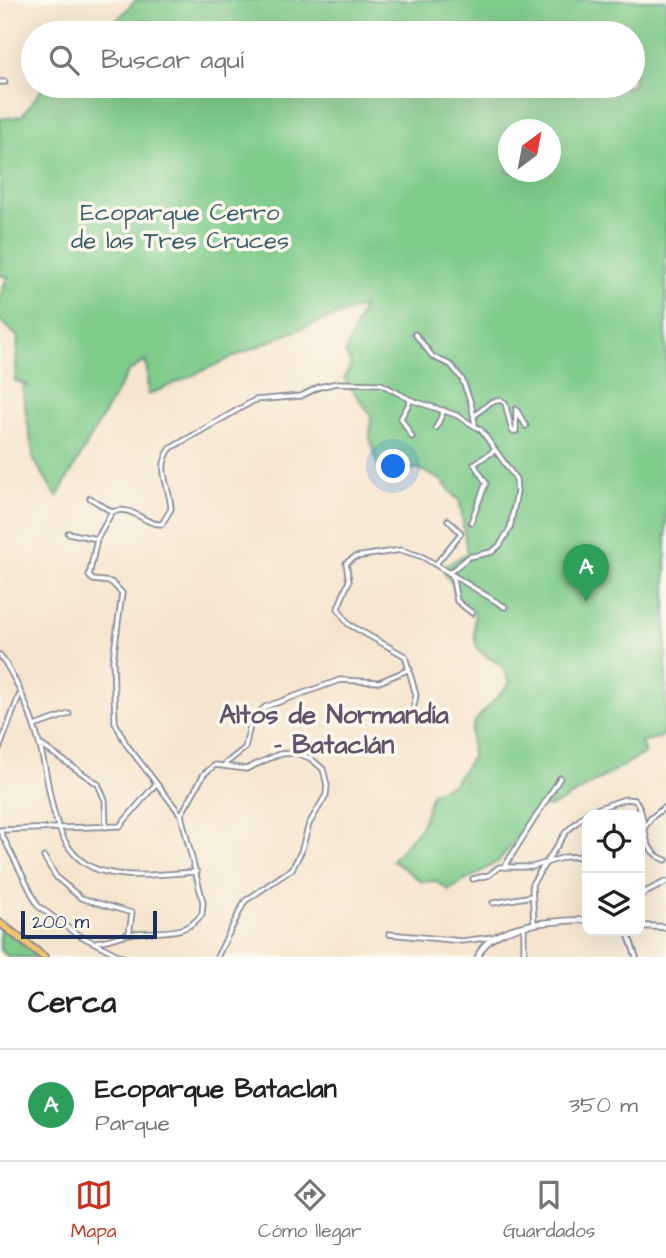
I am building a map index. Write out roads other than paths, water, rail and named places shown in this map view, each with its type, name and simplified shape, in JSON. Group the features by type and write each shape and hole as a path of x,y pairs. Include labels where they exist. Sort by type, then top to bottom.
{"main road":[{"path":"0,923 44,957"}],"street":[{"path":"415,334 433,357 457,371 475,424 516,479 517,492 510,528 500,545 492,552 469,557 451,574"},
{"path":"96,942 129,934 175,931 196,921 202,914 203,902 198,872 181,815 155,785 115,722 113,660 123,598 111,582 93,580 89,576 97,539 113,512 121,509 130,511 146,521 162,524 171,509 163,472 164,458 171,448 255,400 266,397 291,398 318,387 363,382 381,384 411,400 444,410 475,424"},
{"path":"411,400 401,418 412,437"},
{"path":"474,416 491,402 501,400 505,403 512,431 516,431 516,410 526,426"},
{"path":"436,428 444,410"},
{"path":"471,522 486,483 474,464 494,451"},
{"path":"90,498 113,512"},
{"path":"436,564 461,533 448,520"},
{"path":"68,533 97,539"},
{"path":"419,722 412,715 416,695 410,669 402,652 343,618 338,608 349,581 345,567 355,557 401,550 436,564 505,607"},
{"path":"451,574 457,601 472,613"},
{"path":"0,655 34,726 58,828 70,850 95,869 122,874 198,872"},
{"path":"223,765 245,748 251,721 265,707 340,680 379,682 410,669"},
{"path":"0,747 20,696"},
{"path":"34,726 69,714"},
{"path":"40,744 98,784 105,800 106,827"},
{"path":"181,815 204,774 215,765 246,769 279,754 295,752 317,762 327,785 326,795 309,824 301,852 292,869 246,901 218,957"},
{"path":"505,866 560,778"},
{"path":"122,957 60,924 38,906 0,830 120,826 155,785"},
{"path":"595,810 625,799 635,800 638,810"},
{"path":"645,828 666,806"},
{"path":"534,925 532,884 541,865 566,832 582,818"},
{"path":"645,832 653,853 666,860"},
{"path":"473,879 505,866 541,865 565,857 582,856"},
{"path":"44,857 57,878 81,898 103,907 132,912 129,934"},
{"path":"645,892 666,882"},
{"path":"493,903 532,896"},
{"path":"389,934 462,941 492,937 534,925 582,920"},
{"path":"645,926 666,926"},
{"path":"524,927 524,957"},
{"path":"629,936 636,957"},
{"path":"478,957 492,937"}],"place":[{"name":"Ecoparque Bataclan","path":"586,602"}],"district":[{"name":"Altos de Normandía - Bataclán","path":"334,729"}],"park label":[{"name":"Ecoparque Cerro de las Tres Cruces","path":"180,226"}]}
